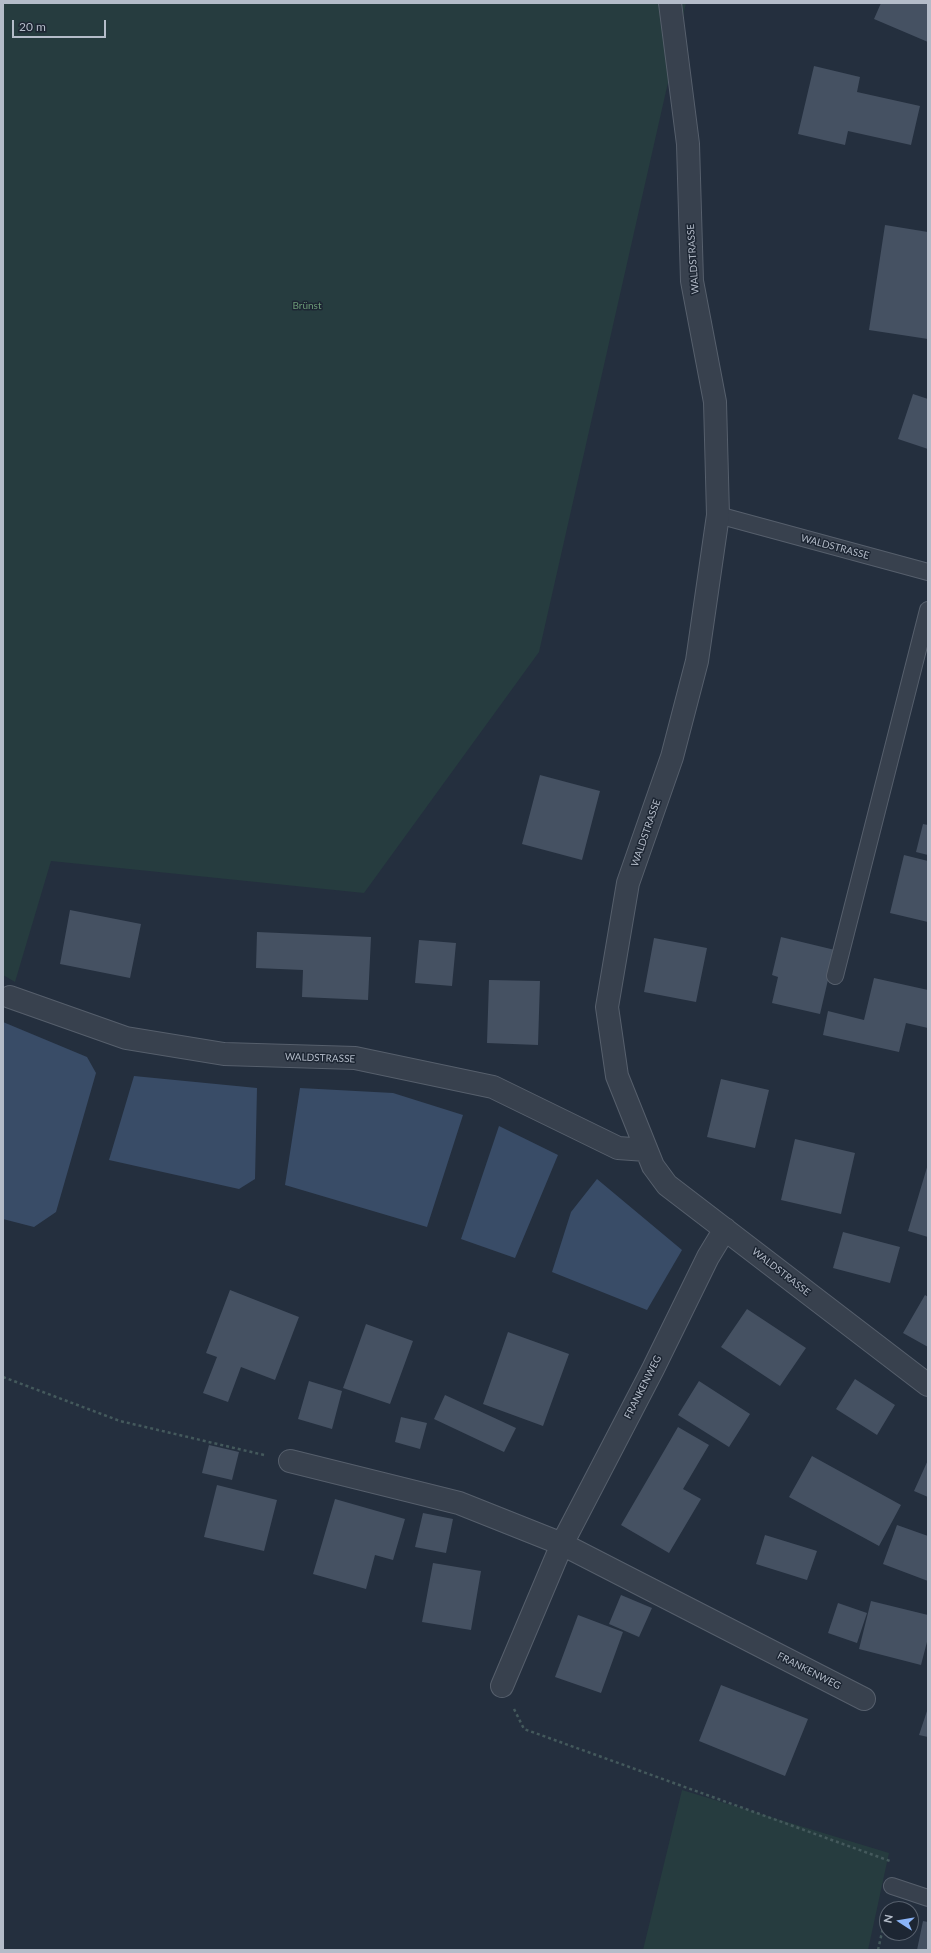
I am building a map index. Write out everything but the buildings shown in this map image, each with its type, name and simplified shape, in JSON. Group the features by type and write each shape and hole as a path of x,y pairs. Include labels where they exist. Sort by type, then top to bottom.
{"street":[{"name":"WALDSTRASSE","path":"670,3 688,144 692,281 715,402 718,515 697,661 672,757 628,883 607,1007 617,1076 653,1166 668,1185 928,1385"},
{"name":"WALDSTRASSE","path":"10,997 126,1038 224,1054 355,1058 492,1087 618,1148 646,1150"},
{"name":"FRANKENWEG","path":"502,1686 562,1544 653,1369 708,1257 725,1229"},
{"name":"FRANKENWEG","path":"290,1461 459,1503 562,1544 864,1698"}],"lane":[{"name":"WALDSTRASSE","path":"718,515 928,572"},
{"path":"835,976 928,610"},
{"path":"892,1886 928,1898"}],"path":[{"path":"3,1377 120,1421 290,1461"},
{"path":"502,1686 524,1729 898,1864 892,1886"}],"green space":[{"name":"Brünst","path":"3,3 686,3 539,652 364,893 51,861 15,982 3,975"},
{"path":"682,1790 889,1853 868,1950 643,1950"}],"water":[{"path":"3,1022 87,1057 96,1073 56,1212 34,1227 3,1219"},
{"path":"134,1076 257,1088 255,1179 239,1189 109,1160"},
{"path":"300,1088 393,1093 463,1115 427,1227 285,1185"},
{"path":"499,1126 558,1155 515,1258 461,1239"},
{"path":"597,1179 682,1250 647,1310 552,1272 571,1212"}]}
